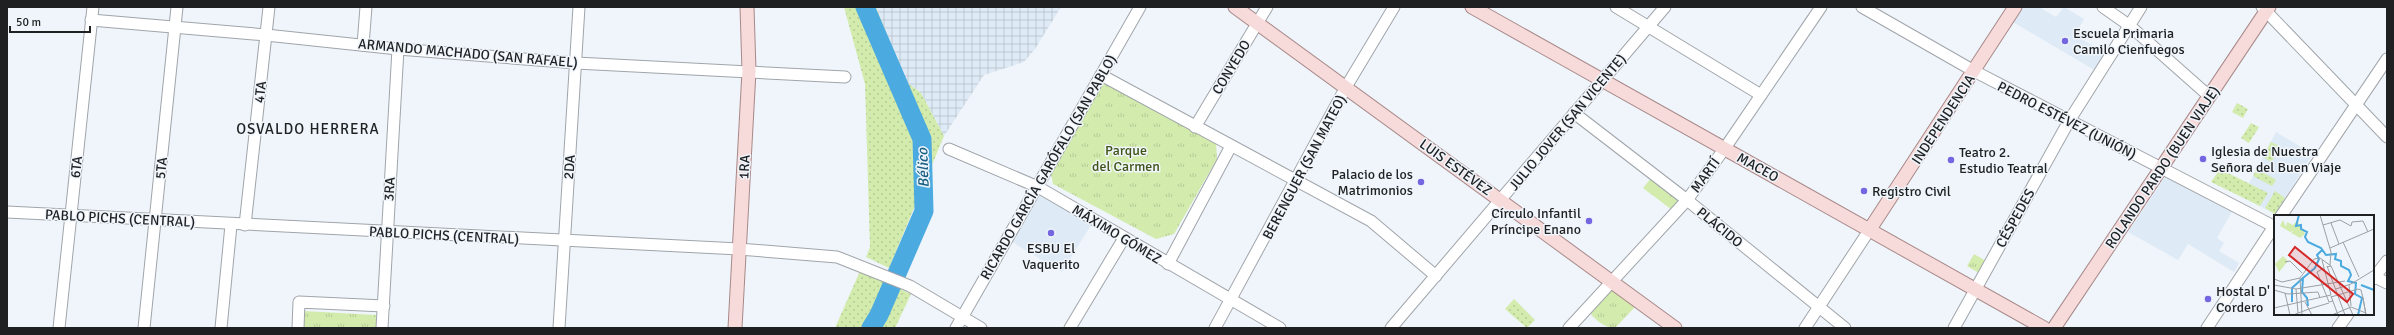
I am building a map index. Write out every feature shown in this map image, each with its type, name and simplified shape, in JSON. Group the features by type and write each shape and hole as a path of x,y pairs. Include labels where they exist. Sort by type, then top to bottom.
{"main road":[{"name":"1RA","path":"735,328 749,71 747,7"},
{"name":"LUIS ESTÉVEZ","path":"1235,7 1614,281 1675,328"},
{"name":"MACEO","path":"1472,7 2044,328"},
{"name":"INDEPENDENCIA","path":"1870,230 2015,7"},
{"name":"ROLANDO PARDO (BUEN VIAJE)","path":"2054,328 2266,9"}],"street":[{"name":"6TA","path":"59,328 93,7"},
{"name":"5TA","path":"144,328 177,7"},
{"name":"4TA","path":"245,225 269,7"},
{"path":"363,45 366,7"},
{"name":"2DA","path":"559,328 579,7"},
{"name":"RICARDO GARCÍA GARÓFALO (SAN PABLO)","path":"956,328 1140,7"},
{"name":"CONYEDO","path":"1195,127 1267,7"},
{"name":"BERENGUER (SAN MATEO)","path":"1215,328 1346,88 1394,7"},
{"path":"1616,7 1648,28 1761,95"},
{"name":"JULIO JOVER (SAN VICENTE)","path":"1391,328 1665,7"},
{"name":"MARTÍ","path":"1569,328 1614,281 1687,200 1725,148 1821,7"},
{"name":"PEDRO ESTÉVEZ (UNIÓN)","path":"1862,7 1974,71 2274,225"},
{"path":"2104,7 2130,26 2209,96"},
{"name":"CÉSPEDES","path":"1954,328 2069,121 2141,7"},
{"path":"2266,9 2354,105 2387,137"},
{"name":"ARMANDO MACHADO (SAN RAFAEL)","path":"91,20 266,35 398,49 576,63 749,71 845,78"},
{"name":"3RA","path":"382,328 398,49"},
{"path":"2282,215 2354,105 2387,59"},
{"path":"1101,75 1371,221 1436,276"},
{"name":"PLÁCIDO","path":"1574,113 1687,200 1845,328"},
{"path":"1168,264 1230,146"},
{"name":"MÁXIMO GÓMEZ","path":"949,149 1038,187 1280,328"},
{"name":"PABLO PICHS (CENTRAL)","path":"7,212 156,219 231,225 387,231 739,249 837,257 910,286 981,328"},
{"path":"221,328 231,225"},
{"path":"2207,328 2274,228"},
{"path":"1805,328 1870,230"},
{"path":"1070,328 1124,238"},
{"path":"2387,261 2374,277 2387,283"},
{"path":"298,328 299,302 384,306"},
{"path":"2338,328 2347,315"}],"shaded area":[{"path":"876,7 1061,7 1035,49 1024,62 984,75 944,136 921,93 905,81"},
{"name":"Escuela Primaria Camilo Cienfuegos","path":"2022,7 2039,7 2056,17 2064,7 2084,19 2075,35 2107,54 2096,71 2013,22"},
{"path":"2276,132 2313,154 2275,214 2242,197"},
{"path":"2165,177 2233,210 2217,238 2224,243 2219,251 2239,263 2234,272 2188,244 2178,260 2128,232"},
{"name":"ESBU El Vaquerito","path":"1040,195 1091,225 1062,272 1012,242"}],"green space":[{"path":"844,7 876,7 905,81 921,93 944,136 889,268 866,257 870,247 865,84"},
{"name":"Parque del Carmen","path":"1110,82 1216,143 1217,159 1174,234 1156,239 1053,184 1051,174 1101,85"},
{"path":"2237,103 2248,109 2243,118 2232,112"},
{"path":"2251,123 2259,127 2249,143 2241,138"},
{"path":"2271,142 2281,147 2271,162 2263,157"},
{"path":"2220,169 2268,193 2260,206 2211,182"},
{"path":"2257,169 2276,180 2272,186 2253,176"},
{"path":"1652,177 1680,199 1672,210 1643,188"},
{"path":"2275,191 2285,198 2275,214 2265,208"},
{"path":"1974,254 1986,261 1979,273 1967,266"},
{"path":"860,271 911,294 895,328 835,328"},
{"path":"1614,286 1633,300 1634,308 1615,328 1611,328 1597,320 1589,312"},
{"path":"1514,299 1535,320 1527,328 1505,309"},
{"path":"304,311 376,315 376,328 304,328"}],"waterway":[{"name":"Bélico","path":"865,7 922,139 924,211 879,315 871,328"}],"place":[{"name":"Escuela Primaria Camilo Cienfuegos","path":"2065,41"},
{"name":"Iglesia de Nuestra Señora del Buen Viaje","path":"2203,159"},
{"name":"Teatro 2. Estudio Teatral","path":"1951,160"},
{"name":"Palacio de los Matrimonios","path":"1421,182"},
{"name":"Registro Civil","path":"1864,191"},
{"name":"Círculo Infantil Príncipe Enano","path":"1589,221"},
{"name":"ESBU El Vaquerito","path":"1051,233"},
{"name":"Hostal D' Cordero","path":"2208,299"}],"district":[{"name":"OSVALDO HERRERA","path":"308,129"}]}
